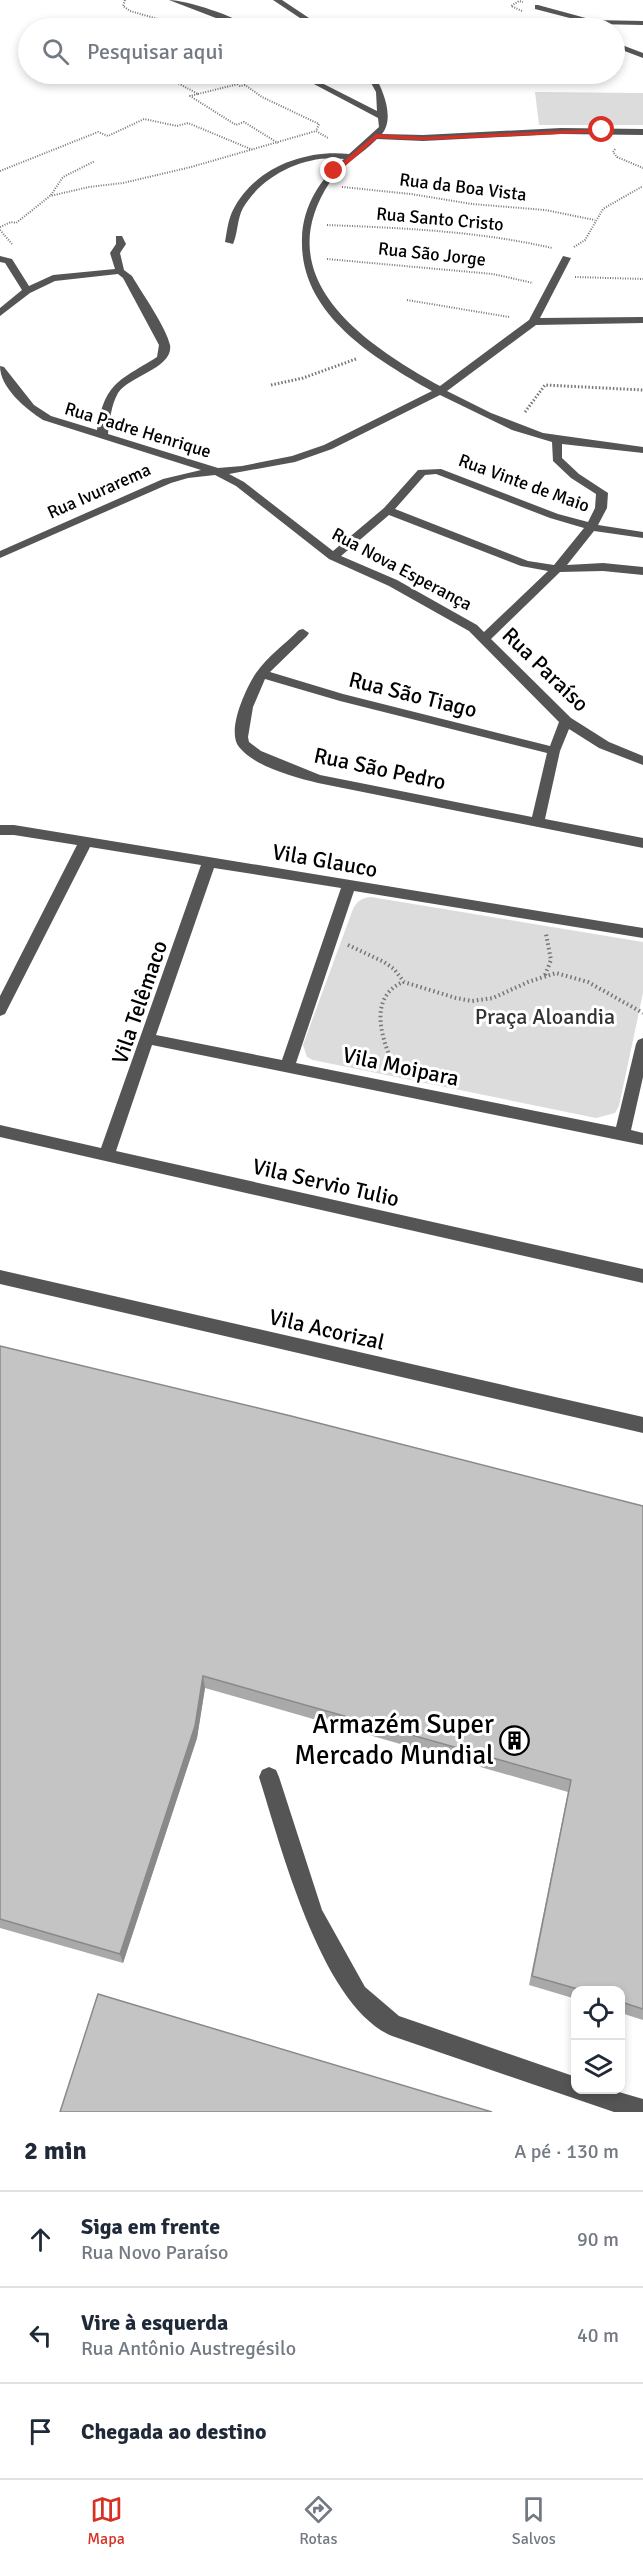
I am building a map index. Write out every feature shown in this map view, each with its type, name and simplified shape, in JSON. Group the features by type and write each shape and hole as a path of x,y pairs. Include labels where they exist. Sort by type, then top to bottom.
{"street":[{"path":"173,0 200,12 222,18"},
{"path":"277,0 305,18"},
{"path":"538,7 578,18"},
{"path":"625,23 643,23"},
{"path":"625,48 643,56"},
{"path":"318,84 384,118"},
{"path":"376,84 380,92 383,127 376,136 334,171 312,209 305,245 322,300 348,329 377,350 440,391 512,426 557,439 643,450"},
{"path":"376,136 423,138 561,130 636,132"},
{"path":"230,242 236,214 241,205 283,166 312,156 333,154 353,156"},
{"path":"102,435 107,399 114,389 161,359 165,353 161,336 127,276 120,271 115,253 121,244 119,238"},
{"path":"567,255 533,322 643,320"},
{"path":"0,259 9,261 27,291"},
{"path":"0,313 27,291 53,278 120,271"},
{"name":"Rua Ivurarema","path":"0,555 167,480 295,459 328,447 440,391 533,322"},
{"name":"Rua Padre Henrique","path":"0,369 30,407 47,418 215,471"},
{"path":"484,638 538,591 592,527 603,505 602,493 575,476 557,459 557,439"},
{"name":"Rua Nova Esperança","path":"215,471 240,484 333,557 393,583 458,618 484,638"},
{"name":"Rua Vinte de Maio","path":"387,510 422,472 437,471 527,507 592,527 643,535"},
{"path":"333,557 387,510 505,558 543,568 603,567 643,571"},
{"name":"Rua São Pedro","path":"303,633 262,674 253,691 240,734 243,743 281,767 318,779 643,843"},
{"name":"Rua Paraíso","path":"484,638 566,721 604,746 643,761"},
{"name":"Rua São Tiago","path":"262,674 340,697 554,752"},
{"path":"538,821 554,752 566,721"},
{"name":"Vila Glauco","path":"0,830 14,830 643,933"},
{"path":"0,1010 85,843"},
{"name":"Vila Telêmaco","path":"106,1156 149,1039 209,862"},
{"path":"288,1065 349,886"},
{"name":"Vila Moipara","path":"149,1039 288,1065 643,1138"},
{"path":"622,1135 643,1044"},
{"name":"Vila Servio Tulio","path":"0,1131 643,1276"},
{"name":"Vila Acorizal","path":"0,1277 643,1425"},
{"path":"269,1777 313,1914 357,1995 392,2025 571,2087"},
{"path":"593,2094 643,2110"}],"path":[{"path":"125,0 123,6 130,11 154,18"},
{"path":"180,84 198,94"},
{"path":"0,227 11,222 15,223 50,196 89,187 123,183 253,150 278,143 316,130 319,124 262,97 245,85 238,84 190,96 236,125 244,122 278,143"},
{"path":"0,171 98,132 108,136 144,119 177,126 188,123 253,150"},
{"path":"316,130 353,156"},
{"path":"636,132 626,141 628,145 617,147 613,152 617,157 643,168"},
{"path":"50,196 54,187 70,171 95,161"},
{"name":"Rua da Boa Vista","path":"326,185 411,194 472,204 545,210 595,220"},
{"path":"567,255 585,240 603,209 643,186"},
{"name":"Rua Santo Cristo","path":"309,224 411,228 514,239 567,255"},
{"name":"Rua São Jorge","path":"308,258 358,260 483,272 554,282 643,279"},
{"path":"408,300 474,309 533,322"},
{"path":"271,385 303,378 377,350"},
{"path":"512,426 545,385 643,390"},
{"path":"545,976 551,968 552,958 546,932 548,918"},
{"path":"330,940 354,946 371,954 394,969 404,982"},
{"path":"412,1091 396,1071 383,1042 380,1023 387,992 394,984 404,982 440,994 472,1001 493,998 545,976 556,974 588,982 643,1013"}],"green space":[{"path":"535,92 643,93 643,125 539,125"},
{"name":"Praça Aloandia","path":"371,897 643,942 643,993 619,1106 615,1113 596,1118 307,1057 303,1045 353,909 360,900"}],"building":[{"path":"0,1346 291,1416 643,1506 643,2009 625,2003 625,1986 571,1987 532,1976 571,1780 203,1676 195,1726 120,1954 0,1919"},
{"path":"98,1994 492,2112 60,2112"}],"place":[{"name":"Armazém Super Mercado Mundial","path":"515,1740"}],"route":[{"path":"334,171 376,136 423,138 561,130 602,130"}]}
